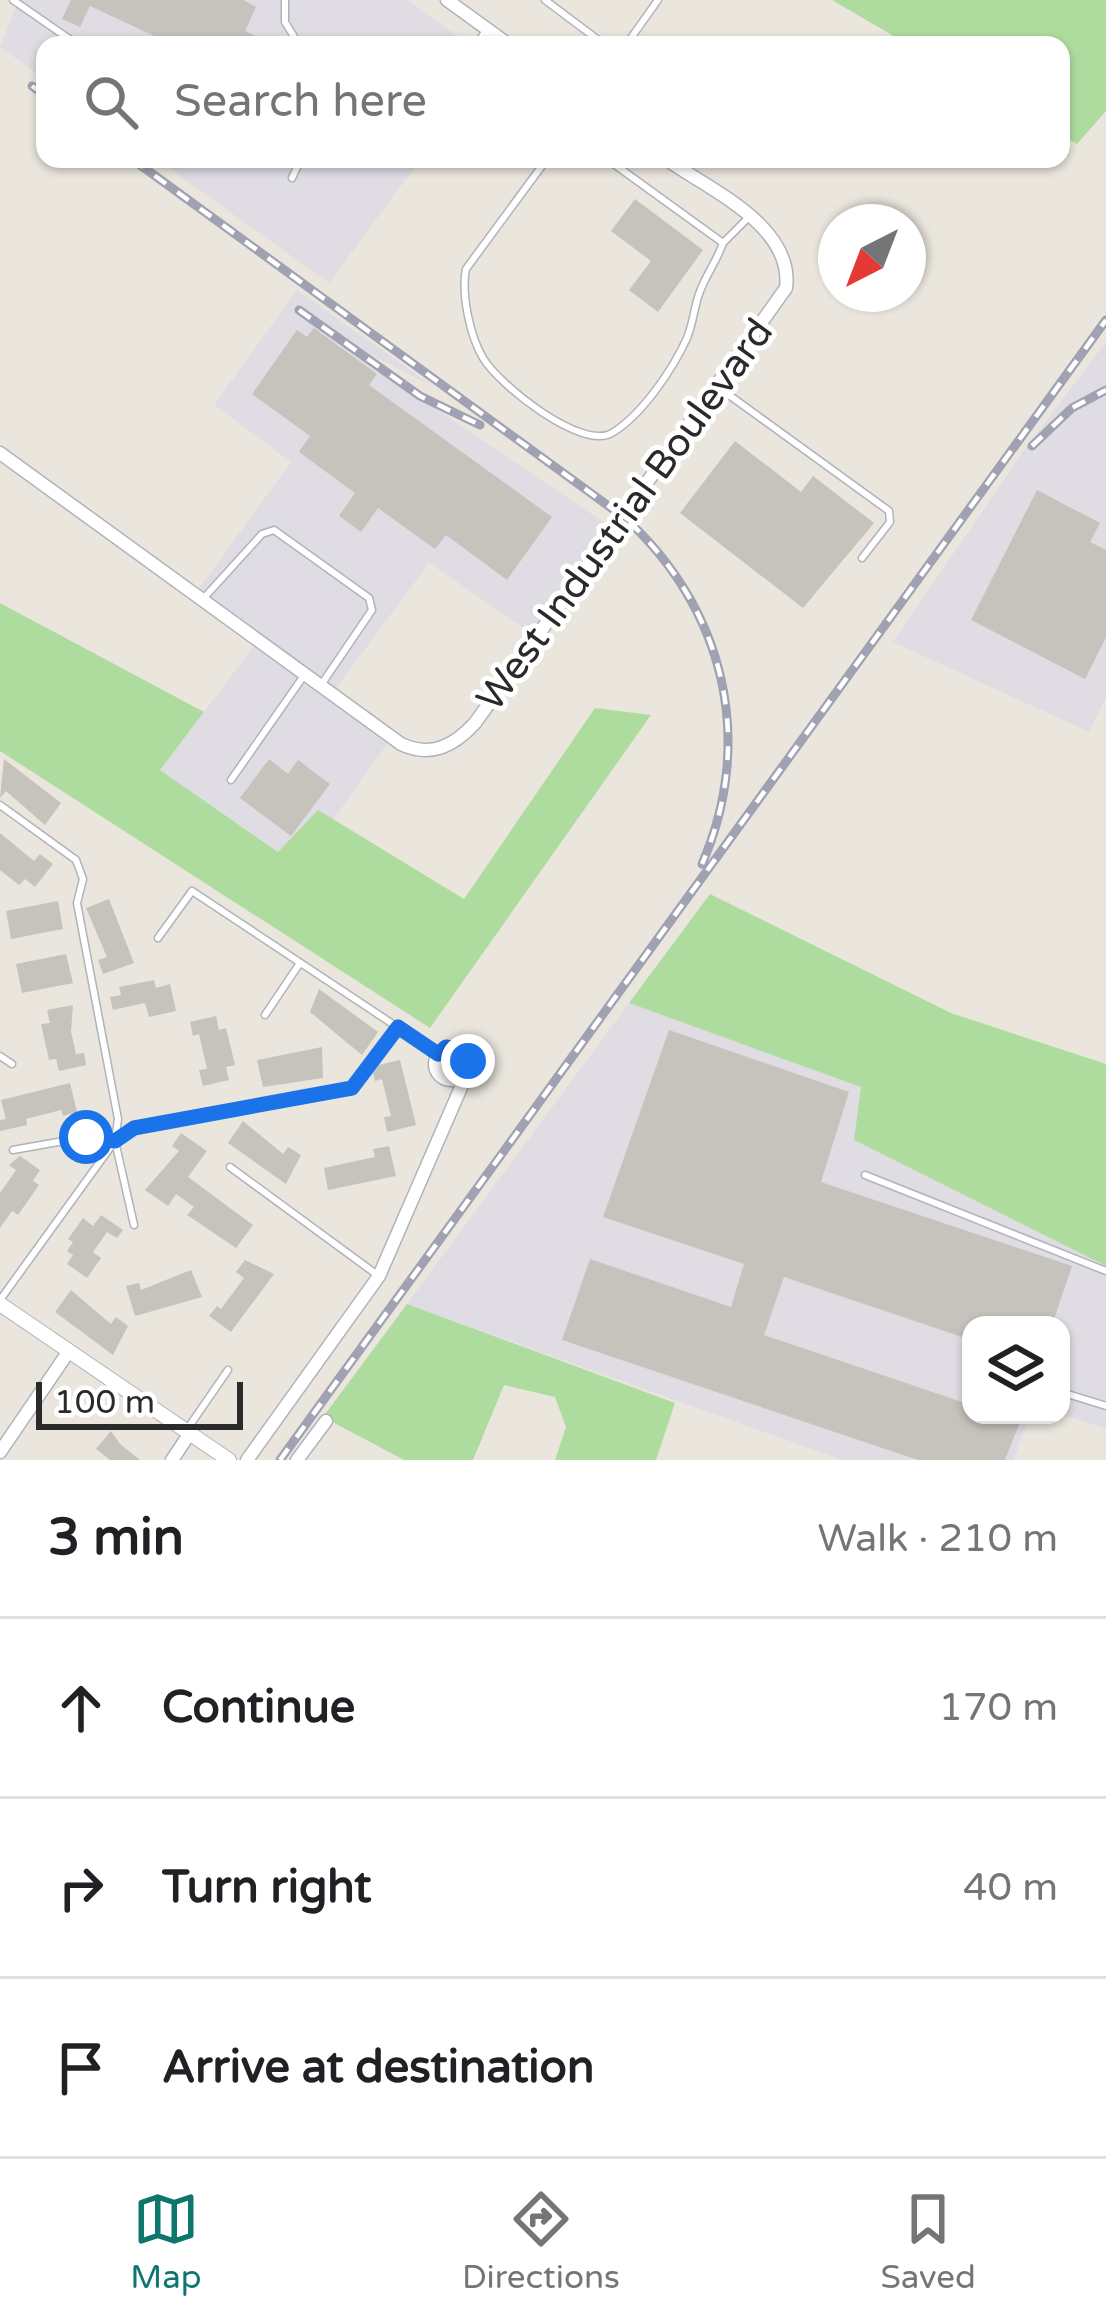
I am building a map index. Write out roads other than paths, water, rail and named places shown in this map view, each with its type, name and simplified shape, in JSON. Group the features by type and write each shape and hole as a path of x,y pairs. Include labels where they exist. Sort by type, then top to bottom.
{"street":[{"path":"447,0 497,36"},
{"path":"679,168 748,218"},
{"name":"West Industrial Boulevard","path":"321,686 401,744 431,750 462,737 475,723 786,288 785,257 778,242 748,218"},
{"path":"0,452 321,686"},
{"path":"247,1460 379,1276 466,1076 468,1061 459,1049 446,1047 438,1054 435,1068 442,1077 466,1076"},
{"path":"0,1302 229,1460"},
{"path":"0,1452 69,1351"},
{"path":"297,1460 326,1421"},
{"path":"172,1460 188,1432"}],"lane":[{"path":"13,0 65,36"},
{"path":"285,0 285,22 293,36"},
{"path":"545,0 593,36"},
{"path":"632,36 658,0"},
{"path":"483,36 488,29"},
{"path":"292,178 297,168"},
{"path":"540,168 466,268 463,287 482,357 503,382 565,427 593,438 610,434 643,404 686,338 723,243 748,218"},
{"path":"621,168 723,243"},
{"path":"718,386 889,511 890,522 862,558"},
{"path":"203,600 262,534 274,530 369,598 372,610 321,686"},
{"path":"231,780 305,674"},
{"path":"0,805 76,860 82,879 77,903 118,1119 115,1141 134,1225"},
{"path":"158,938 192,891 438,1054"},
{"path":"265,1015 300,962"},
{"path":"0,1302 115,1141 134,1128 352,1088 396,1030"},
{"path":"0,1056 12,1064"},
{"path":"13,1150 86,1137 115,1141"},
{"path":"230,1167 379,1276"},
{"path":"865,1175 1106,1270"},
{"path":"188,1432 228,1370"},
{"path":"1070,1396 1106,1406"}],"railway":[{"path":"32,86 36,89"},
{"path":"144,168 625,518 659,554 707,634 721,678 727,770 702,864"},
{"path":"299,310 420,396 480,425"},
{"path":"280,1460 1106,320"},
{"path":"1032,446 1072,408 1106,390"}]}
